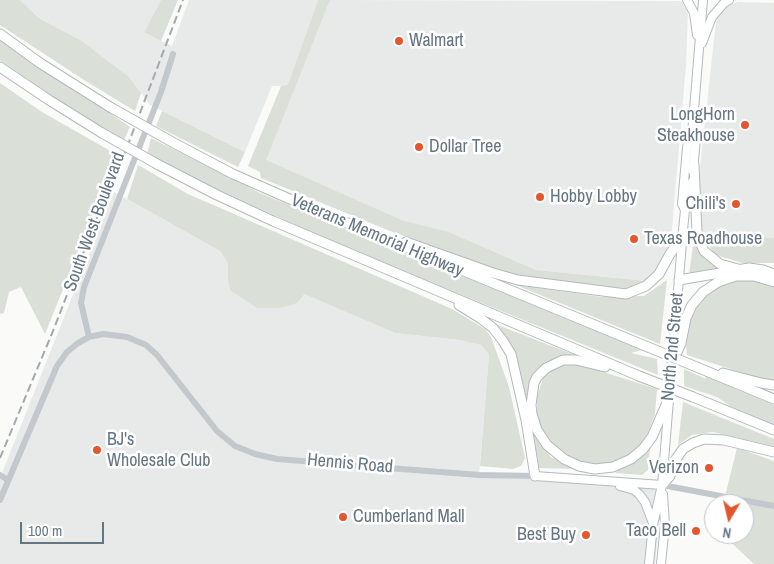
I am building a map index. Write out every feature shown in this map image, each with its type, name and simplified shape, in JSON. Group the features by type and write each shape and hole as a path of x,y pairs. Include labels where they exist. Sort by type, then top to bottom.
{"highway":[{"name":"Veterans Memorial Highway","path":"0,34 40,63 110,108 233,174 314,210 774,399"},
{"name":"Veterans Memorial Highway","path":"0,67 102,132 157,164 217,195 361,259 639,376 774,430"},
{"path":"694,165 697,232 700,242 704,251 720,264 738,269"},
{"path":"314,210 504,276 530,282 615,294 634,292 653,281 682,238"},
{"path":"361,259 461,306 480,318 498,334 511,354 516,372 535,476"},
{"path":"679,280 738,269 756,269 774,274"},
{"path":"672,364 682,343 686,318 692,304 703,292 718,282 736,276 754,276 774,282"},
{"path":"639,376 576,360 563,360 553,364 541,373 532,390 532,414 537,430 547,446 564,460 579,466 588,468 613,467 631,459 652,438 669,398"},
{"path":"699,368 774,385"},
{"path":"662,485 670,476 676,460 684,450 692,443 704,439 724,440 774,452"}],"main road":[{"path":"687,0 694,13 700,49"},
{"name":"North 2nd Street","path":"686,210 682,204 688,138 692,134 703,0"},
{"path":"700,49 712,16 729,0"},
{"name":"North 2nd Street","path":"662,485 682,238 686,210 689,205 694,165 696,140 692,134"},
{"name":"Hennis Road","path":"535,476 662,485"},
{"path":"597,481 605,485 626,487 639,494 645,502 653,525"},
{"path":"649,562 653,525 662,485"},
{"path":"662,485 665,524 662,564"}],"street":[{"name":"South West Boulevard","path":"89,337 81,303 84,287 161,92 173,54"},
{"name":"Hennis Road","path":"89,337 103,334 120,335 134,339 146,346 156,355 217,431 235,446 255,454 277,459 389,468 535,476"},
{"path":"0,500 56,366 67,352 89,337"},
{"path":"0,475 8,480"},
{"path":"662,485 774,506"}],"shaded area":[{"path":"0,0 20,0 39,18 82,41 129,77 141,93 135,111 0,25"},
{"path":"20,0 161,0 144,32 172,46 189,0 318,0 288,86 272,86 245,152 150,105 129,77 82,41 39,18"},
{"path":"161,0 178,0 161,41 144,32"},
{"path":"318,0 330,0 266,160 402,220 449,232 536,270 647,281 626,289 589,286 513,274 478,265 464,257 390,231 261,178 260,172 248,166 281,86 288,85"},
{"path":"330,0 681,1 688,12 686,65 671,241 663,267 647,281 536,270 449,232 402,220 265,160"},
{"path":"738,2 774,3 774,238 693,232 716,21 720,12 729,5"},
{"path":"0,37 130,127 124,140 78,114 0,60"},
{"path":"0,83 42,112 114,153 95,209 45,334 21,287 9,292 4,313 0,314"},
{"path":"162,111 245,152 238,167 156,126"},
{"path":"151,138 260,193 642,350 631,353 657,359 658,375 342,246 190,177 147,154"},
{"path":"138,165 188,194 452,309 485,329 491,337 509,387 525,458 521,466 513,469 480,466 489,354 481,345 459,340 395,333 304,294 297,303 280,308 257,308 230,290 228,263 220,251 127,199"},
{"name":"Cumberland Mall","path":"114,192 220,251 228,263 228,279 304,294 395,333 459,340 481,345 489,354 479,475 662,485 655,564 0,564 0,478"},
{"path":"705,233 774,238 774,263 742,263 713,254"},
{"path":"694,239 705,259 717,268 689,274"},
{"path":"667,280 660,344 516,285 602,297 644,296"},
{"path":"732,280 754,280 774,286 774,381 768,381 687,355 686,345 692,309 710,292"},
{"path":"495,324 575,355 545,362 532,377 525,402 512,345"},
{"path":"575,363 657,389 655,414 644,443 631,455 610,465 585,465 554,450 542,434 537,416 537,397 543,378 554,367"},
{"path":"684,369 774,405 774,424 730,406 717,397 684,386"},
{"path":"683,402 774,439 774,446 712,432 692,435 678,445"},
{"path":"533,431 551,457 577,469 539,468"},
{"path":"650,448 648,470 642,475 615,473"},
{"path":"737,448 774,461 774,564 754,564 733,544 754,544 754,494 726,494"}],"railway":[{"path":"0,458 53,331 100,210 116,176 183,0"}],"place":[{"name":"Walmart","path":"399,41"},
{"name":"LongHorn Steakhouse","path":"745,125"},
{"name":"Dollar Tree","path":"419,147"},
{"name":"Hobby Lobby","path":"540,197"},
{"name":"Chili's","path":"736,204"},
{"name":"Texas Roadhouse","path":"634,239"},
{"name":"BJ's Wholesale Club","path":"97,450"},
{"name":"Verizon","path":"709,468"},
{"name":"Cumberland Mall","path":"343,517"},
{"name":"Taco Bell","path":"696,531"},
{"name":"Best Buy","path":"586,535"}]}
